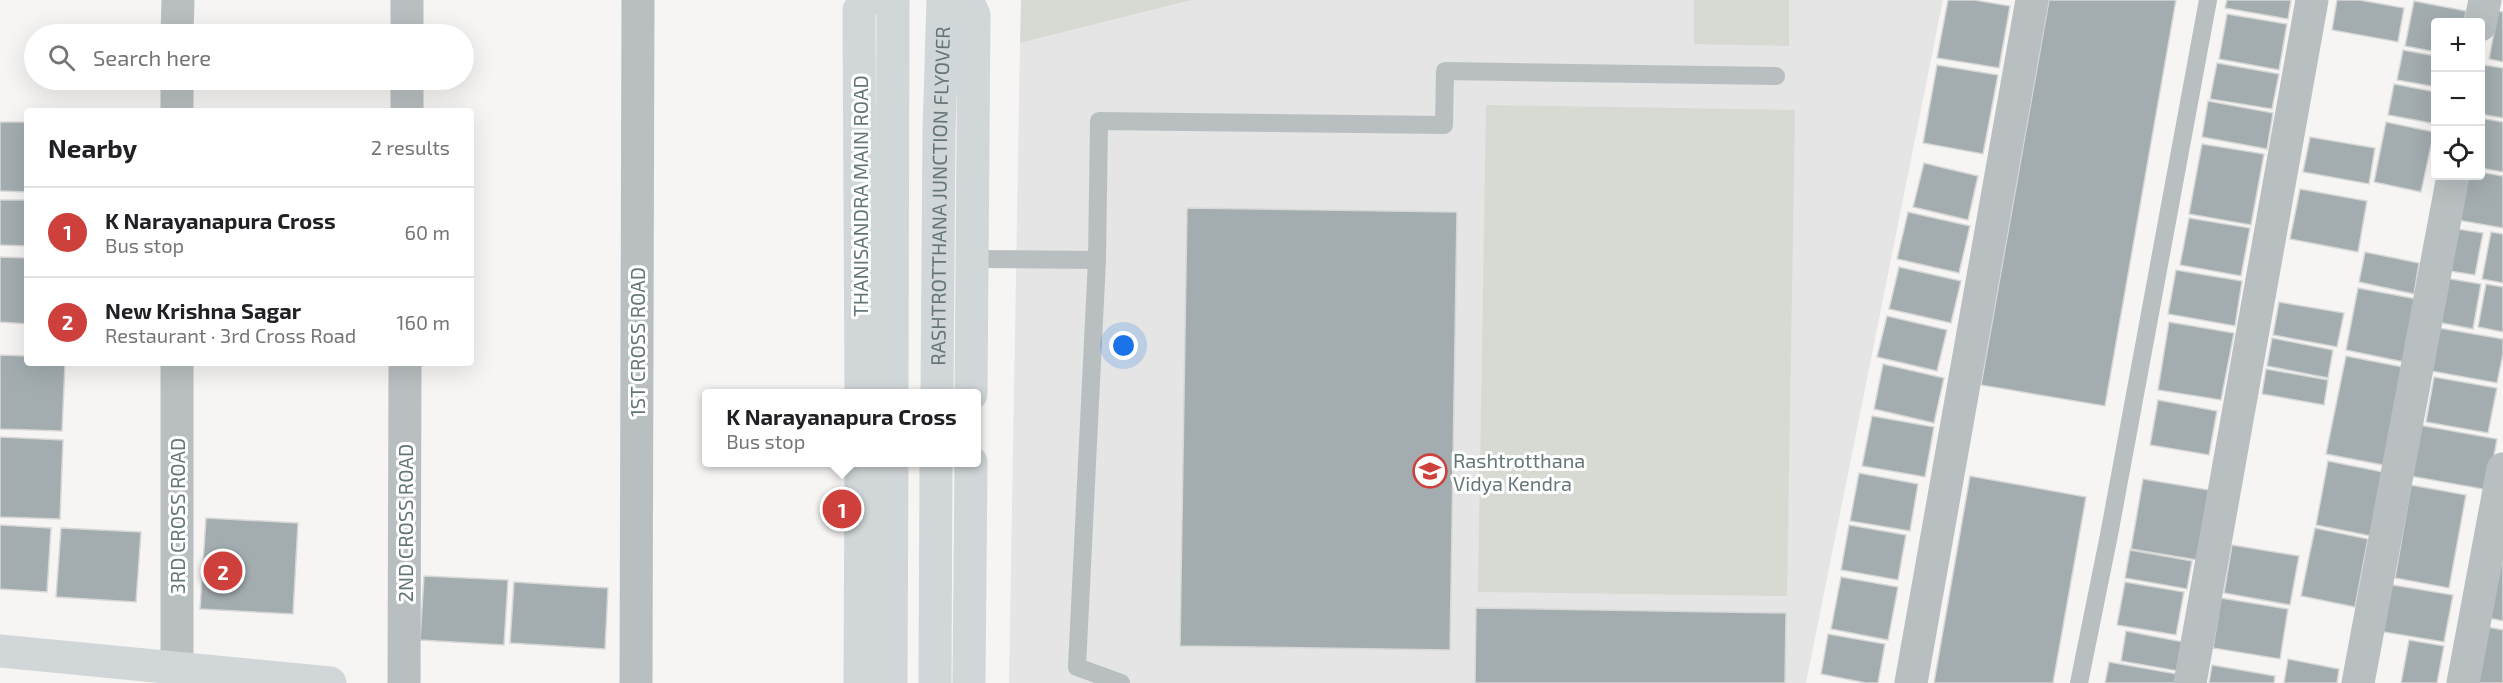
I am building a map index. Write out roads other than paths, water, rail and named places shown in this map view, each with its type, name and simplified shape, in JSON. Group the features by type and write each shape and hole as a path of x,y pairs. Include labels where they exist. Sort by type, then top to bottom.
{"main road":[{"name":"THANISANDRA MAIN ROAD","path":"861,389 859,10 884,2"},
{"path":"884,2 892,389"},
{"path":"951,4 974,15 971,389"},
{"name":"RASHTROTTHANA JUNCTION FLYOVER","path":"937,389 951,4"},
{"path":"860,683 861,467"},
{"path":"891,683 892,467"},
{"path":"934,683 936,467"},
{"path":"969,683 971,467"},
{"path":"0,651 330,683"}],"street":[{"path":"177,24 178,0"},
{"path":"407,0 407,24"},
{"name":"1ST CROSS ROAD","path":"636,683 638,0"},
{"path":"1911,683 2032,0"},
{"path":"2190,683 2312,0"},
{"path":"2482,18 2485,0"},
{"path":"177,90 177,108"},
{"path":"407,90 407,108"},
{"path":"2358,683 2451,180"},
{"name":"3RD CROSS ROAD","path":"177,366 177,668"},
{"name":"2ND CROSS ROAD","path":"404,683 405,366"},
{"path":"2463,683 2503,469"}],"lane":[{"path":"2079,683 2109,535 2208,0"},
{"path":"1121,683 1077,667 1097,260 1099,121 1444,125 1445,72 1776,76"},
{"path":"972,259 1097,260"}],"place":[{"name":"Rashtrotthana Vidya Kendra","path":"1430,471"},
{"name":"K Narayanapura Cross","path":"842,509"},
{"name":"New Krishna Sagar","path":"223,571"}]}
